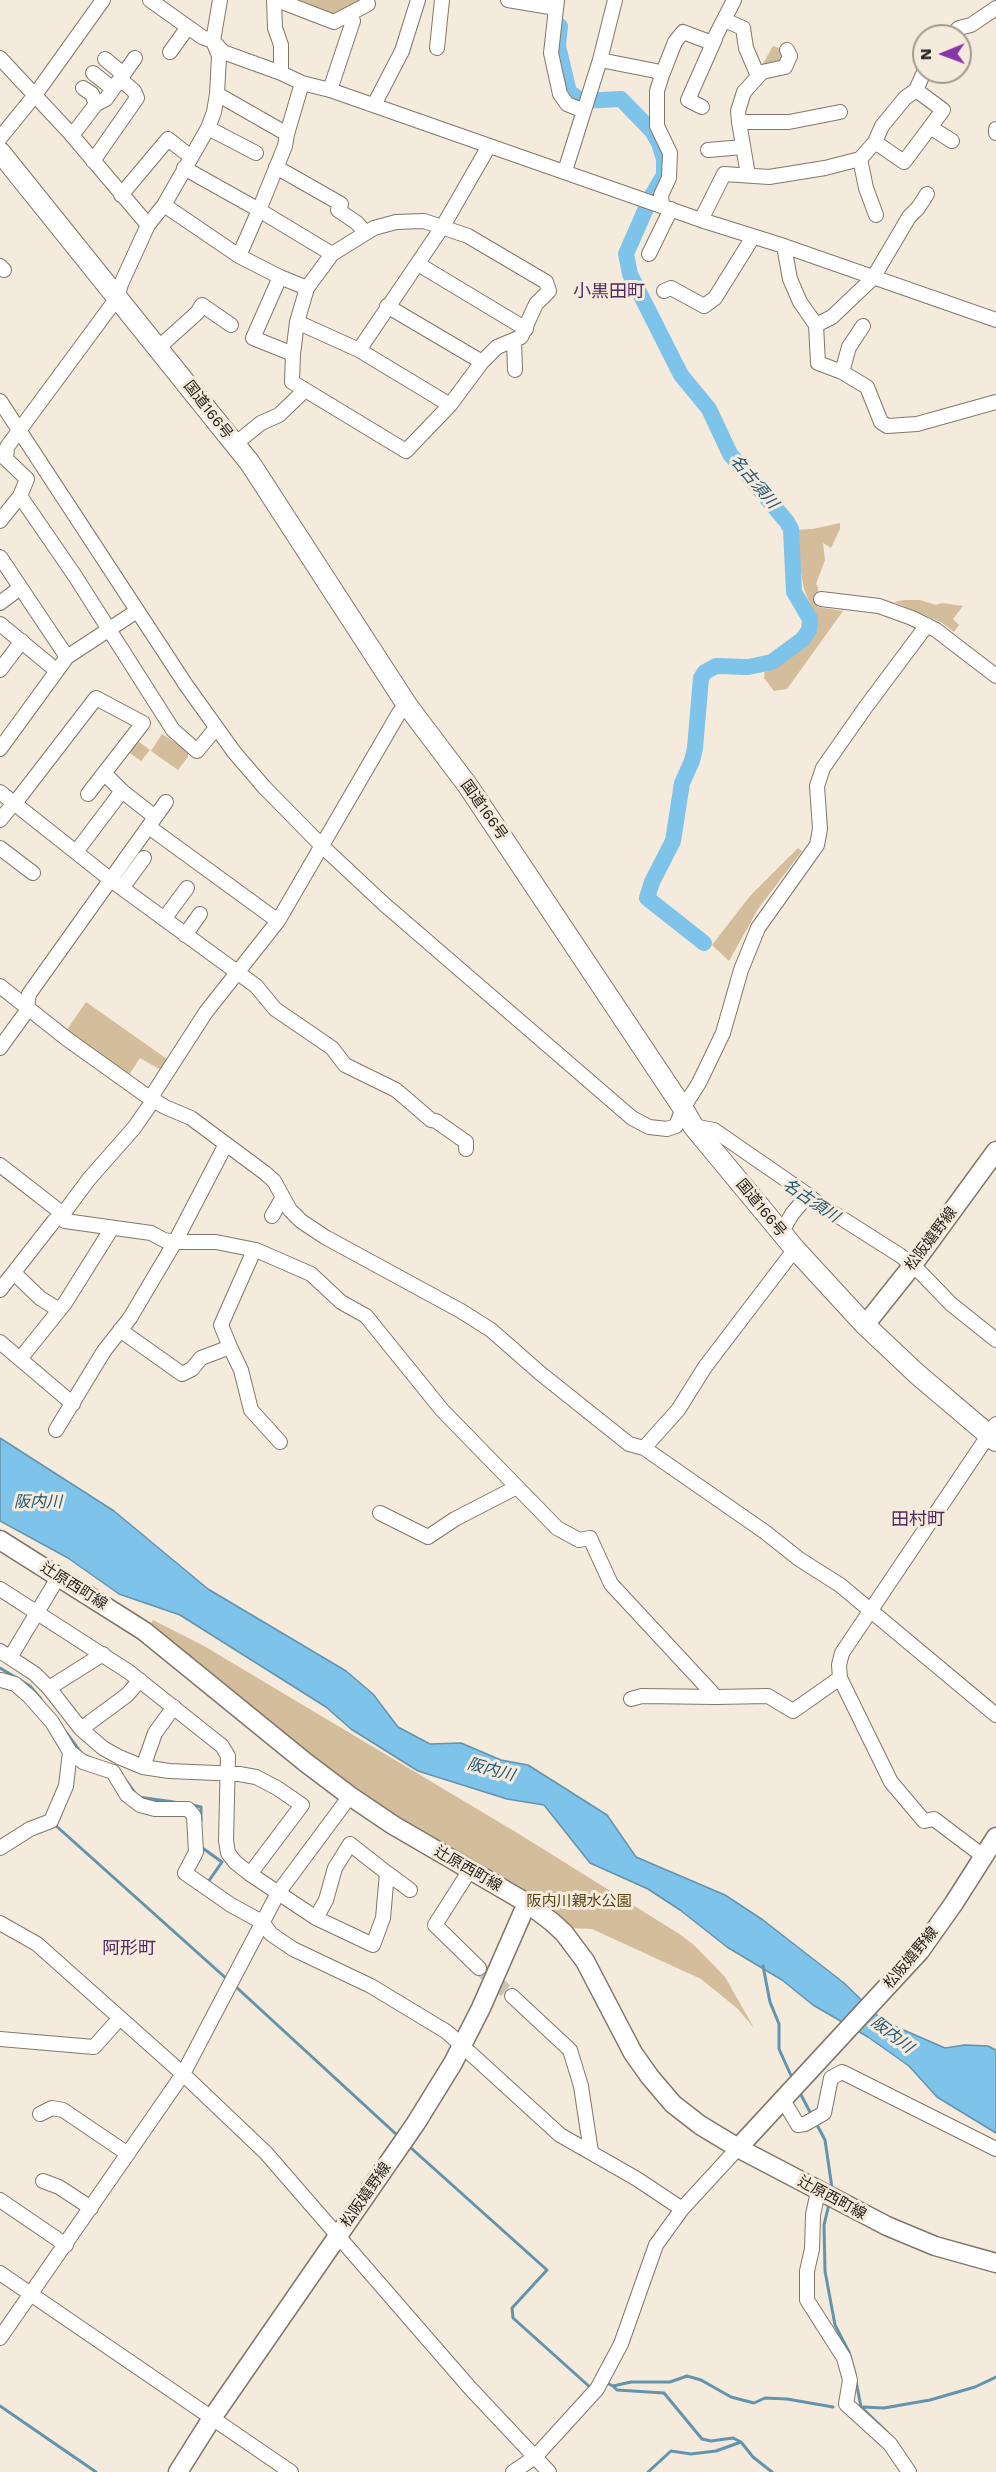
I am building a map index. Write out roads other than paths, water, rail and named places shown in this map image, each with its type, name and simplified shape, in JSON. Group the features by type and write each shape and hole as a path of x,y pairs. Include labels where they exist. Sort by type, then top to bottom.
{"highway":[{"name":"国道166号","path":"0,152 235,444 288,519 407,705 468,786 693,1126 781,1233 865,1325 917,1374 993,1433"}],"main road":[{"name":"松阪嬉野線","path":"865,1325 912,1266 996,1151"},
{"name":"辻原西町線","path":"0,1540 144,1631 350,1796 393,1825 527,1903 552,1922 575,1947 593,1976 633,2053 660,2090 693,2120 738,2148 887,2226 935,2246 996,2263"},
{"name":"松阪嬉野線","path":"738,2148 920,1951 996,1837"},
{"name":"松阪嬉野線","path":"178,2472 212,2418 416,2123 481,2008 527,1903"}],"street":[{"path":"0,138 35,95 103,0"},
{"path":"150,0 202,37 213,41 223,52 302,83 374,105 701,220 784,246 996,320"},
{"path":"0,521 20,496 27,479 3,460 7,447 117,298 148,225 164,204 208,128 217,94 219,56 213,41 219,0"},
{"path":"281,73 281,45 275,28 275,0 334,22 369,2 382,0"},
{"path":"374,105 402,51 418,0"},
{"path":"437,48 442,0"},
{"path":"508,0 556,4 551,52 560,94 567,105 584,110"},
{"path":"566,171 600,60 615,0"},
{"path":"650,254 663,206 662,195 669,178 670,153 657,126 657,91 662,75 675,42 683,32 712,44 734,0"},
{"path":"972,24 996,8"},
{"path":"724,20 743,28 746,48 758,76"},
{"path":"330,90 353,21"},
{"path":"170,52 188,27"},
{"path":"702,106 688,100 714,39"},
{"path":"748,175 738,111 744,92 762,72 785,67 790,56 787,50"},
{"path":"0,58 70,133 148,225"},
{"path":"105,58 119,80"},
{"path":"70,133 77,129 96,104 106,99 135,58"},
{"path":"600,60 656,71 662,75"},
{"path":"93,73 119,80 134,91 137,98 93,161"},
{"path":"239,256 285,146 286,134 302,83"},
{"path":"701,220 724,174 769,177 825,168 860,159 875,142 882,126 918,84"},
{"path":"83,88 92,94 96,104"},
{"path":"875,142 904,162 943,110 915,90"},
{"path":"217,94 286,134"},
{"path":"740,122 789,122 840,112"},
{"path":"930,127 952,141"},
{"path":"208,128 256,153"},
{"path":"122,195 168,138 188,163 259,210 332,254"},
{"path":"359,350 443,226 489,146"},
{"path":"708,150 743,147"},
{"path":"860,159 866,188 876,215"},
{"path":"276,167 341,204 338,210 357,223 366,233"},
{"path":"816,325 832,317 873,278 909,217 927,194"},
{"path":"164,204 239,256 280,278 307,288"},
{"path":"424,221 443,226 468,236 546,282 549,291 536,304 521,337 497,347 482,362 450,405 406,451 292,382 297,322 307,288 332,254 366,233 374,228 396,222 424,221"},
{"path":"664,291 671,288 704,306 715,298 753,237"},
{"path":"784,246 790,279 800,302 816,325 819,363 842,372 867,387 881,422 887,426 917,424 996,402"},
{"path":"418,264 526,329"},
{"path":"280,278 253,338 293,354"},
{"path":"158,348 197,313 202,305 231,325"},
{"path":"387,306 482,362"},
{"path":"297,322 359,350 450,405"},
{"path":"842,372 849,347 863,326"},
{"path":"514,340 515,370"},
{"path":"235,444 261,423 279,415 304,390"},
{"path":"0,401 216,728 264,787 377,898 632,1118 649,1127 667,1129 676,1126 683,1108 699,1083 723,1033 741,970 758,928 817,845 820,829 817,786 824,768 927,625"},
{"path":"20,496 75,576 173,730 197,751 216,728"},
{"path":"0,557 67,657"},
{"path":"0,603 20,588"},
{"path":"821,599 879,606 927,625 996,676"},
{"path":"0,749 67,657 138,611"},
{"path":"0,624 57,671"},
{"path":"0,670 21,641"},
{"path":"0,820 96,698 143,723 88,794"},
{"path":"0,1290 54,1221 63,1214 89,1179 134,1128 175,1059 236,972 278,921 399,713 407,705"},
{"path":"104,773 152,822 278,921"},
{"path":"76,852 122,791"},
{"path":"0,792 111,880 256,986 275,1009 332,1048 345,1065 396,1090 430,1120 436,1121 466,1142 466,1149"},
{"path":"0,1048 28,1007 30,994 166,802"},
{"path":"0,848 33,873"},
{"path":"123,888 144,858"},
{"path":"164,919 187,888"},
{"path":"185,935 200,914"},
{"path":"0,986 134,1087 165,1107 191,1118 274,1181 290,1210 301,1221 325,1237 492,1330 540,1373 629,1444 644,1448 765,1532 799,1559 840,1585 996,1715"},
{"path":"693,1126 714,1130 806,1197 901,1256 951,1304 996,1340"},
{"path":"57,1430 120,1330 130,1318 175,1242 226,1144"},
{"path":"0,1165 63,1214 65,1221 151,1233 164,1240 175,1242 216,1242 256,1250 310,1274 341,1302 366,1316 442,1410 557,1528 579,1540 590,1538 611,1584 716,1697"},
{"path":"272,1216 283,1197"},
{"path":"781,1233 806,1197"},
{"path":"20,1359 59,1310 112,1228"},
{"path":"644,1448 678,1410 705,1366 795,1249"},
{"path":"256,1250 221,1325 242,1370 251,1410 280,1442"},
{"path":"14,1273 40,1298 59,1310"},
{"path":"120,1330 182,1374 192,1370 201,1358 230,1347"},
{"path":"0,1342 73,1404"},
{"path":"982,1856 934,1819 924,1821 891,1782 840,1678 839,1665 842,1653 993,1433"},
{"path":"380,1513 428,1537 455,1519 517,1487"},
{"path":"59,1576 37,1612 5,1653 49,1688 81,1730 103,1748 143,1767 169,1771 228,1773 262,1780 302,1805 250,1874"},
{"path":"0,1589 140,1680 222,1746 228,1756 226,1841 228,1853 250,1874 316,1918 373,1945 383,1918 387,1873"},
{"path":"49,1688 103,1654"},
{"path":"631,1699 642,1696 768,1696 793,1711 840,1678"},
{"path":"0,1680 15,1684 29,1695 52,1722 76,1757 113,1772 127,1795 140,1804 162,1809 188,1809 193,1813 196,1852 185,1873 231,1905 262,1922 272,1934 293,1949 371,1986 447,2031 560,2135 637,2179 682,2209"},
{"path":"81,1730 128,1695 140,1680"},
{"path":"143,1767 155,1733 174,1707"},
{"path":"0,1848 30,1829 51,1821 76,1757"},
{"path":"0,2338 183,2074 278,1893 350,1796"},
{"path":"316,1918 326,1900 334,1868 351,1844 410,1890"},
{"path":"470,1870 435,1925 479,1968"},
{"path":"0,1923 37,1944 183,2074 266,2153 339,2234 470,2388 549,2472"},
{"path":"512,1996 570,2050 582,2086 591,2152"},
{"path":"0,2039 94,2047 119,2019"},
{"path":"783,2100 798,2124 806,2124 824,2113 831,2078 842,2072 996,2149"},
{"path":"40,2114 52,2108 63,2110 128,2154"},
{"path":"513,2472 535,2457 597,2389 621,2344 656,2245 682,2209 738,2148"},
{"path":"43,2181 59,2187 91,2208"},
{"path":"818,2191 813,2215 812,2249 807,2271 807,2300 844,2358 850,2380 846,2404 890,2444 909,2472"},
{"path":"0,2200 66,2245"},
{"path":"0,2273 291,2472"}],"water":[{"name":"阪内川","path":"0,1438 114,1511 208,1589 346,1671 373,1694 398,1727 430,1744 461,1743 501,1760 528,1765 607,1815 636,1857 725,1895 763,1920 844,1983 883,2021 945,2048 965,2045 988,2046 996,2050 996,2133 937,2097 909,2066 868,2037 813,2005 782,1980 727,1947 680,1910 648,1889 590,1863 544,1805 507,1799 418,1771 351,1729 326,1707 180,1615 119,1594 68,1558 0,1521"}],"waterway":[{"name":"名古須川","path":"560,26 558,46 569,92 582,101 621,99 652,131 659,143 664,159 664,175 651,197 626,254 630,274 681,375 709,409 730,454 791,529 794,592 810,619 809,630 803,639 772,662 748,667 716,666 705,672 701,678 695,748 682,783 673,841 652,882 647,898 704,943"},
{"path":"0,1668 30,1686 41,1699"},
{"path":"65,1731 82,1754 91,1758"},
{"path":"124,1778 138,1797 174,1802"},
{"path":"192,1805 201,1807 201,1821"},
{"path":"54,1824 228,1980"},
{"path":"201,1847 222,1862 208,1882"},
{"path":"763,1966 770,2002 779,2024 779,2049 793,2080"},
{"path":"235,1986 397,2135"},
{"path":"799,2091 811,2114"},
{"path":"816,2123 825,2140 832,2188"},
{"path":"411,2148 547,2270 512,2308 513,2318 591,2388"},
{"path":"829,2204 824,2225 825,2271 835,2325 849,2352 855,2374"},
{"path":"609,2384 613,2386 631,2382 670,2382 687,2376 701,2380 731,2397 754,2403 765,2398 787,2399 833,2407"},
{"path":"863,2407 884,2408 930,2400 975,2387 996,2377"},
{"path":"856,2381 861,2407 887,2432"},
{"path":"613,2386 617,2390 664,2393 702,2439 711,2441 733,2438 741,2442"},
{"path":"0,2406 96,2472"},
{"path":"648,2472 671,2451 691,2454 716,2451 741,2442 753,2457 772,2472"}],"tunnel":[{"path":"479,1968 512,1996"}],"district":[{"name":"小黒田町","path":"609,292"},
{"name":"田村町","path":"918,1520"},
{"name":"阿形町","path":"129,1949"}],"park label":[{"name":"阪内川親水公園","path":"579,1902"}]}
